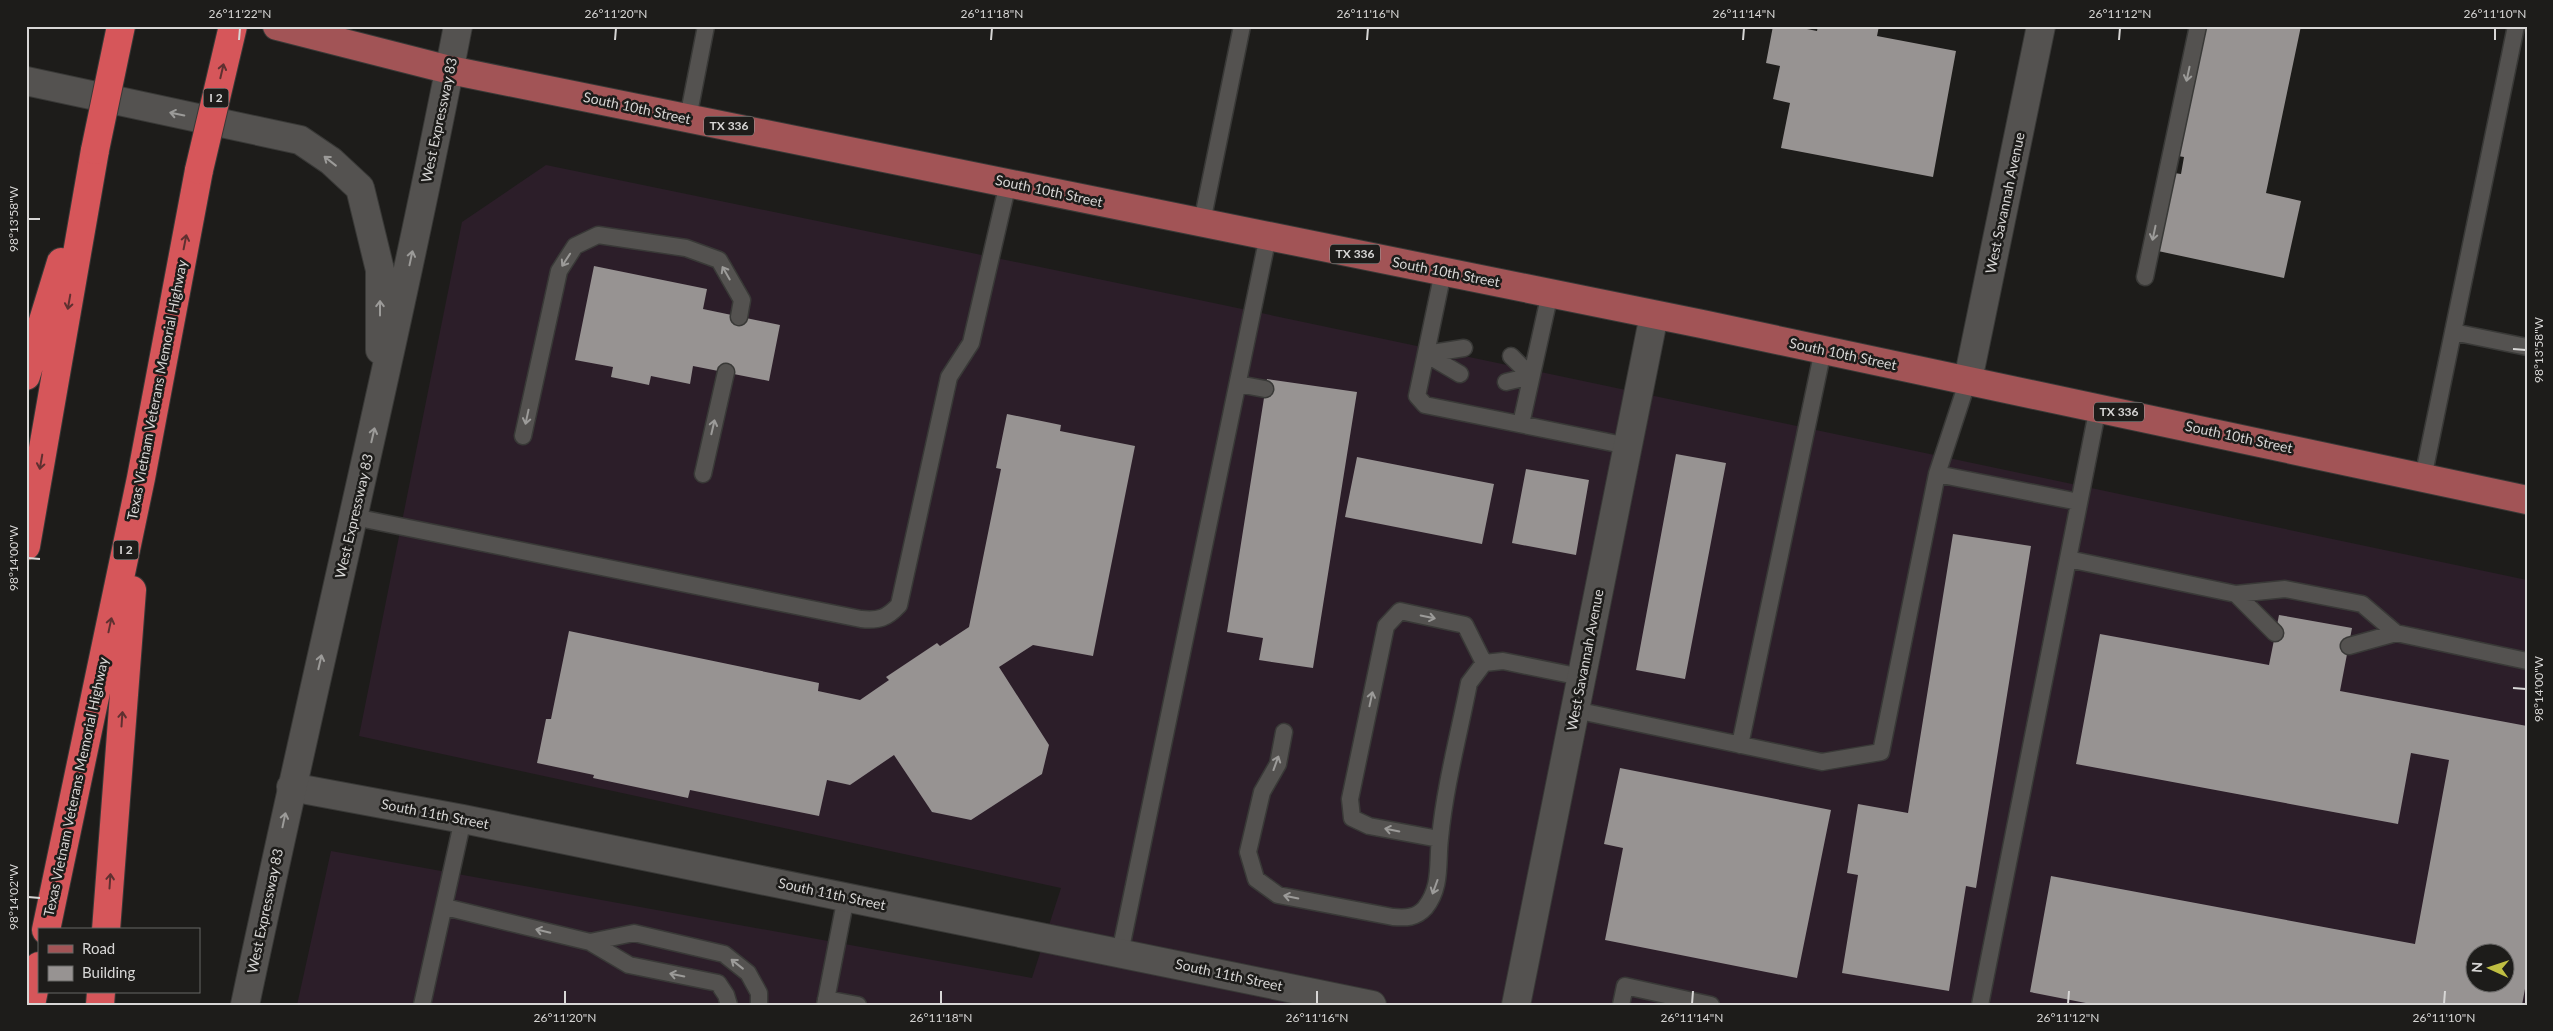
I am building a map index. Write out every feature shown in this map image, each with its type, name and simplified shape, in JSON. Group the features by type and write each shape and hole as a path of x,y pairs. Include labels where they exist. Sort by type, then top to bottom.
{"highway":[{"path":"26,546 94,150 121,26"},
{"name":"Texas Vietnam Veterans Memorial Highway","path":"46,928 141,478 199,170 233,26"},
{"path":"26,376 94,150"},
{"path":"106,928 141,478"},
{"path":"31,1005 38,971"}],"main road":[{"name":"South 10th Street","path":"277,26 450,70 1550,293 2098,407 2527,500"},
{"name":"West Expressway 83","path":"245,1005 291,787 379,409 458,26"},
{"name":"West Savannah Avenue","path":"1968,380 2041,26"},
{"path":"26,81 300,140 332,161 360,188 380,270 379,409"},
{"name":"West Savannah Avenue","path":"1516,1005 1654,315"},
{"name":"South 11th Street","path":"291,787 463,819 1372,1005"}],"lane":[{"path":"688,118 706,26"},
{"path":"1202,222 1242,26"},
{"path":"2145,277 2198,26"},
{"path":"2422,478 2516,26"},
{"path":"354,517 861,619 875,620 889,616 899,605 949,377 971,344 1008,183"},
{"path":"523,436 559,271 575,246 598,235 686,248 719,260 742,300 739,317"},
{"path":"1120,953 1268,236"},
{"path":"1443,272 1417,396 1425,405 1628,446"},
{"path":"1521,424 1550,293"},
{"path":"2453,332 2527,347"},
{"path":"1426,354 1464,348"},
{"path":"1740,744 1823,350"},
{"path":"1426,354 1460,374"},
{"path":"1511,356 1531,376"},
{"path":"703,474 726,372"},
{"path":"1506,382 1531,376"},
{"path":"1575,710 1822,762 1881,752 1937,474 1968,380"},
{"path":"1238,384 1265,389"},
{"path":"1980,1005 2098,407"},
{"path":"1937,474 2079,502"},
{"path":"2068,559 2236,594 2286,589 2362,604 2396,633"},
{"path":"2236,594 2275,633"},
{"path":"1439,839 1369,826 1352,818 1350,799 1386,626 1400,611 1465,624 1484,663"},
{"path":"2349,646 2396,633 2527,661"},
{"path":"1284,732 1278,764 1262,792 1248,852 1256,878 1278,895 1393,918 1410,918 1424,909 1436,887 1440,867 1439,839 1469,683 1484,663 1503,661 1581,677"},
{"path":"422,1005 463,819"},
{"path":"846,897 826,1002 858,1005"},
{"path":"445,907 590,942 629,965 718,983 726,995 729,1005"},
{"path":"590,942 634,933 724,954 748,973 759,993 759,1005"},
{"path":"1621,1005 1624,986 1711,1005"}],"shaded area":[{"path":"546,165 1185,297 2527,580 2527,1005 297,1005 331,851 1032,978 1061,888 359,736 462,222"}],"building":[{"path":"1773,26 1792,26 1817,31 1818,26 1879,26 1877,36 1956,51 1933,177 1781,148 1790,103 1773,99 1780,66 1766,63"},
{"path":"2205,26 2301,26 2266,193 2301,201 2284,278 2158,251 2174,173 2181,174 2184,157 2172,155"},
{"path":"594,266 707,289 703,309 780,325 769,381 693,366 690,384 651,376 649,385 611,377 613,367 575,360"},
{"path":"1267,379 1357,392 1313,668 1259,660 1263,638 1227,632"},
{"path":"1007,414 1061,425 1060,431 1135,446 1093,656 1033,645 999,667 1049,745 1042,774 971,820 932,812 894,755 850,785 827,780 819,816 690,790 688,798 593,778 594,775 537,763 546,719 551,719 569,631 819,683 818,691 860,700 889,680 886,677 937,643 940,646 969,627 1001,469 996,468"},
{"path":"1676,454 1726,463 1685,679 1636,670"},
{"path":"1357,457 1494,484 1482,544 1345,517"},
{"path":"1526,469 1589,480 1576,555 1512,543"},
{"path":"1953,534 2031,546 1976,888 1966,886 1949,991 1842,973 1858,875 1847,873 1858,804 1908,813"},
{"path":"2279,615 2352,628 2340,691 2527,726 2527,978 2522,1005 2096,1005 2030,992 2051,876 2415,944 2449,760 2411,753 2398,824 2076,764 2100,634 2269,665"},
{"path":"1620,768 1831,810 1797,978 1605,940 1623,848 1604,844"}]}
